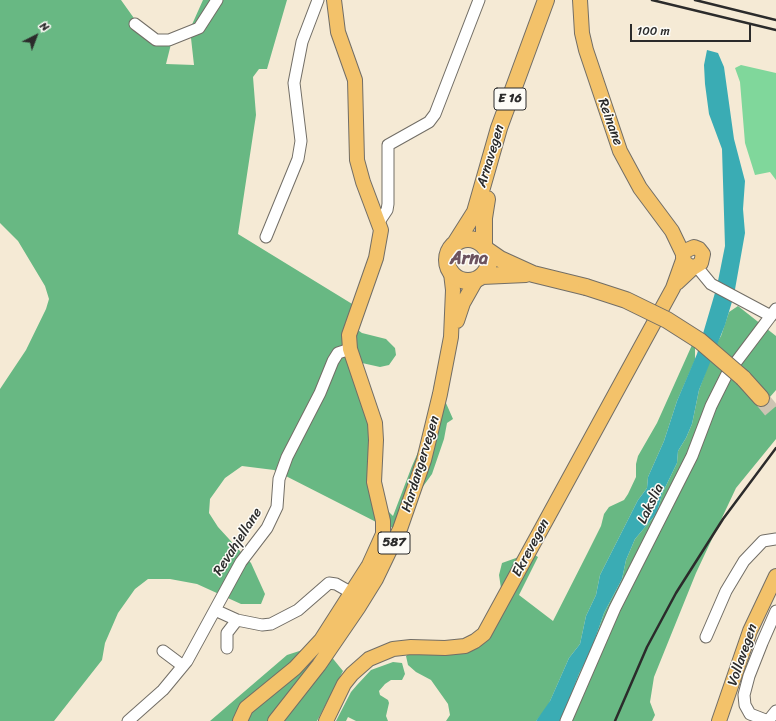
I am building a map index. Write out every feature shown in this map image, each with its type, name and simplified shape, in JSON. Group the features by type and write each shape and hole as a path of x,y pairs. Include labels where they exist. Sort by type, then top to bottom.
{"highway":[{"name":"Arnavegen","path":"456,242 464,232 475,212 499,128 546,0"},
{"name":"Arnavegen","path":"485,248 484,218 493,176 522,87 553,0"},
{"path":"456,242 470,239 476,241 500,259 533,274 586,287 626,300 667,320 700,341 743,378 762,398"},
{"name":"E 16","path":"451,273 447,260 448,253 456,242"},
{"name":"E 16","path":"479,278 489,264 485,248"},
{"path":"451,273 462,281 479,278 533,274"}],"main road":[{"path":"240,721 246,708 289,673 312,650 333,622 352,593 377,549 384,528 374,482 376,440 375,423 350,350 349,335 380,243 381,230 363,182 357,160 355,80 338,32 334,0"},
{"name":"Reinane","path":"580,0 581,20 586,50 620,151 640,188 690,259"},
{"name":"Ekrevegen","path":"326,721 344,684 369,659 393,649 411,647 445,648 465,646 484,634 690,259"},
{"name":"Hardangervegen","path":"451,273 453,290 451,337"},
{"name":"Hardangervegen","path":"275,721 319,665 358,608 376,579 400,529 416,488 431,435 451,337 463,303 479,278"},
{"path":"719,721 750,631 776,576"}],"street":[{"path":"135,24 156,40 169,40 199,28 217,0"},
{"path":"266,237 298,159 301,141 294,83 302,42 318,0"},
{"path":"379,222 387,210 388,204 388,145 433,118 479,0"},
{"path":"690,259 711,284 738,298 773,313"},
{"name":"Lakslia","path":"566,721 615,608 692,456 711,406 727,374 773,313"},
{"name":"Revahjellane","path":"128,721 163,690 183,666 199,642 241,562 267,528 275,513 278,500 279,479 284,465 320,393 333,361 338,353 350,350"},
{"path":"706,636 728,586 747,557 763,540 776,539"},
{"path":"215,610 237,620 262,625 280,621 298,610 329,583 336,584 352,593"},
{"name":"Vollavegen","path":"776,610 754,663 744,695 745,705 750,714 768,721 776,711"},
{"path":"227,648 227,633 237,620"},
{"path":"163,651 183,666"}],"green space":[{"path":"0,0 121,0 141,28 171,44 166,64 194,65 190,29 203,0 287,0 267,69 259,69 253,77 256,115 238,234 362,310 355,328 362,333 386,339 395,348 396,355 389,365 380,367 362,363 379,483 386,509 393,516 427,432 434,385 442,394 453,419 447,423 444,439 432,474 414,499 401,529 384,526 274,470 242,466 225,478 210,499 209,513 218,527 251,563 265,594 261,604 241,604 197,584 170,579 148,579 135,589 118,613 105,643 102,660 54,721 0,721 0,389 26,350 46,309 49,299 45,286 18,241 0,223"},
{"path":"741,65 776,73 776,180 770,172 755,175 745,143 740,82 735,68"},
{"path":"738,306 776,336 776,390 770,397 776,407 776,439 736,488 696,573 654,677 650,702 655,715 652,721 560,721 579,674 591,651 604,613 622,579 626,560 635,539 657,513 662,494 677,463 678,451 692,424 699,390 715,346 721,336 729,312"},
{"path":"692,345 695,347 695,360 677,401 664,441 648,477 647,488 638,500 600,575 596,595 586,616 580,644 569,658 547,708 536,721 446,721 450,715 448,704 431,680 416,672 408,665 406,656 412,651 472,650 502,595 499,575 502,563 516,558 533,554 538,557 519,595 553,621 601,526 604,514 609,507 624,500 628,494 636,477 636,464 638,456 657,423"},
{"path":"321,644 343,671 317,721 210,721 287,655"},
{"path":"393,662 402,663 405,674 402,680 391,680 379,691 380,695 388,700 389,703 386,716 388,721 356,721 348,717 346,721 336,721 351,692 371,670"}],"water":[{"path":"707,50 718,53 724,67 734,139 745,181 743,209 745,233 734,295 725,325 699,390 692,424 678,451 677,463 662,494 657,513 635,539 626,560 622,579 604,613 591,651 579,674 565,711 560,721 536,721 550,701 569,658 580,644 586,616 596,595 600,575 638,500 647,488 648,477 664,441 677,401 697,354 717,286 725,246 722,149 709,114 704,65"}],"tunnel":[{"path":"761,398 776,416"}],"railway":[{"path":"652,0 776,30"},
{"path":"695,0 776,20"},
{"path":"615,721 647,647 676,593 723,519 776,448"}],"district":[{"name":"Arna","path":"469,259"}]}
